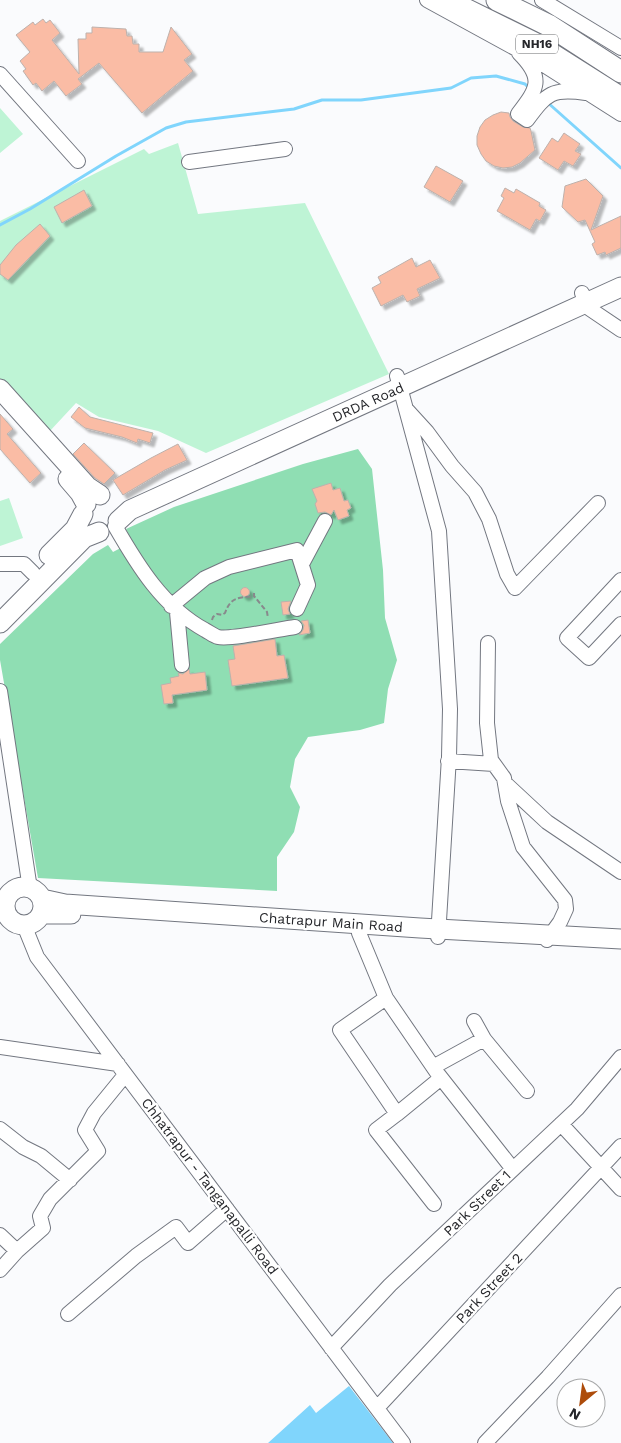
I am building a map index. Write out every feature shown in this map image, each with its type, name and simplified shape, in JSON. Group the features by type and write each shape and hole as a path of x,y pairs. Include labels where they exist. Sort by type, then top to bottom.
{"highway":[{"name":"NH16","path":"448,0 536,44 621,98"},
{"name":"NH16","path":"497,0 550,26 621,72"}],"main road":[{"name":"DRDA Road","path":"0,623 84,538 102,514 126,500 250,441 398,382 584,298 621,276"},
{"name":"DRDA Road","path":"584,298 621,287"},
{"path":"0,389 88,487 102,514"},
{"path":"0,402 80,493 102,514"},
{"path":"0,607 75,529 102,514"},
{"path":"11,893 34,897 36,921 24,925 12,921 3,908 11,893"},
{"name":"Chatrapur Main Road","path":"34,897 65,904 438,934 547,940 621,948"},
{"name":"Chatrapur Main Road","path":"547,940 621,939"}],"street":[{"path":"427,0 513,47 621,114"},
{"path":"542,0 621,48"},
{"path":"513,47 532,69 537,84 538,96 563,91 590,94"},
{"path":"0,74 78,161"},
{"path":"189,162 285,149"},
{"path":"584,298 590,310 621,330"},
{"path":"398,382 439,532 450,708 438,934"},
{"path":"404,406 475,492 489,519 507,574 515,588 598,503"},
{"path":"102,514 143,572 174,609 207,631 218,637 295,627"},
{"path":"302,564 325,521"},
{"path":"174,609 205,578 229,567 297,550 308,585 297,609"},
{"path":"0,564 24,564 33,572"},
{"path":"621,580 567,638 590,658 621,624"},
{"path":"174,609 182,665"},
{"path":"488,644 487,723 491,760 504,778 515,826 523,847 564,900 566,910 547,940"},
{"path":"0,691 34,897"},
{"path":"0,737 8,785 34,897"},
{"path":"448,762 494,764"},
{"path":"505,783 547,822 621,872"},
{"name":"Chhatrapur - Tanganapalli Road","path":"24,925 37,957 403,1443"},
{"path":"358,928 386,998 437,1073 512,1168"},
{"path":"386,998 340,1030 397,1114"},
{"path":"474,1021 484,1039 527,1091"},
{"path":"434,1204 376,1130 397,1114 437,1073 484,1039"},
{"path":"0,1047 121,1069 85,1130 98,1151 50,1199 40,1216 43,1228 17,1251 0,1270"},
{"name":"Park Street 1","path":"331,1348 390,1285 512,1168 577,1109 621,1057"},
{"path":"561,1124 621,1189"},
{"path":"0,1129 23,1148 41,1156 70,1180"},
{"name":"Park Street 2","path":"377,1408 621,1146"},
{"path":"68,1314 136,1256 176,1227 188,1243 227,1209"},
{"path":"0,1235 17,1251"},
{"path":"485,1443 548,1377 621,1295"}],"path":[{"path":"207,631 213,617 225,613 226,607 236,598 254,594 267,612 270,630"}],"green space":[{"path":"0,108 23,134 0,153"},
{"path":"178,143 198,214 305,203 389,374 206,453 158,431 99,417 76,403 49,432 0,384 0,221 144,149 149,154"},
{"path":"358,449 372,469 383,570 385,618 397,660 388,689 384,723 360,730 308,737 295,759 290,787 300,807 294,832 277,857 277,891 38,878 0,660 0,644 93,554 108,545 113,552 132,542 126,529 174,507 303,464"},
{"path":"9,498 23,538 0,546 0,501"}],"water":[{"path":"349,1386 393,1443 268,1443 310,1405 316,1413"}],"building":[{"path":"43,19 46,23 50,20 60,33 52,40 79,74 78,39 86,39 86,33 92,33 92,27 126,29 127,36 132,36 133,44 139,44 139,52 163,52 171,27 192,54 184,60 193,71 142,113 99,63 78,79 82,84 66,96 54,81 42,91 36,83 33,85 23,71 26,69 20,61 30,52 16,35 33,22 35,25"},
{"path":"501,112 509,113 513,121 523,127 530,128 535,150 520,163 512,167 494,166 486,161 477,145 477,136 485,120"},
{"path":"564,133 580,144 575,151 581,154 573,166 564,161 558,170 539,158 552,138 558,142"},
{"path":"436,166 463,181 450,202 424,187"},
{"path":"586,179 603,196 591,230 621,216 621,248 606,255 605,252 597,255 592,244 595,242 585,220 578,222 562,207 565,186"},
{"path":"505,188 514,193 516,189 540,203 539,206 546,210 540,221 536,219 530,230 497,211 504,198 501,196"},
{"path":"84,190 92,206 62,223 54,207"},
{"path":"40,224 50,236 8,280 0,274 0,265 16,245"},
{"path":"412,258 416,267 430,260 440,278 417,289 420,296 407,302 403,295 381,306 372,288 381,283 378,277"},
{"path":"79,407 90,417 153,433 150,443 138,439 137,443 122,437 85,428 71,417"},
{"path":"0,414 13,429 7,434 41,473 30,483 0,449"},
{"path":"84,443 115,473 104,484 95,478 73,454"},
{"path":"178,444 187,460 165,470 123,495 113,480"},
{"path":"331,483 333,490 340,488 344,501 348,500 351,508 347,510 349,516 338,520 334,510 331,515 325,512 318,513 315,504 317,501 312,489"},
{"path":"245,587 250,592 245,597 240,592"},
{"path":"291,601 288,609 290,614 283,615 281,602"},
{"path":"308,620 310,633 299,635 304,625 301,621"},
{"path":"275,639 277,656 284,655 288,678 232,686 228,660 235,659 233,646"},
{"path":"189,669 190,674 205,672 207,690 172,695 173,703 164,704 161,685 171,683 170,678 179,676 178,673 183,674"}],"waterway":[{"path":"0,225 166,128 186,122 294,109 322,100 361,100 451,88 471,78 496,76 525,84 530,89"},
{"path":"547,102 621,168"}]}
